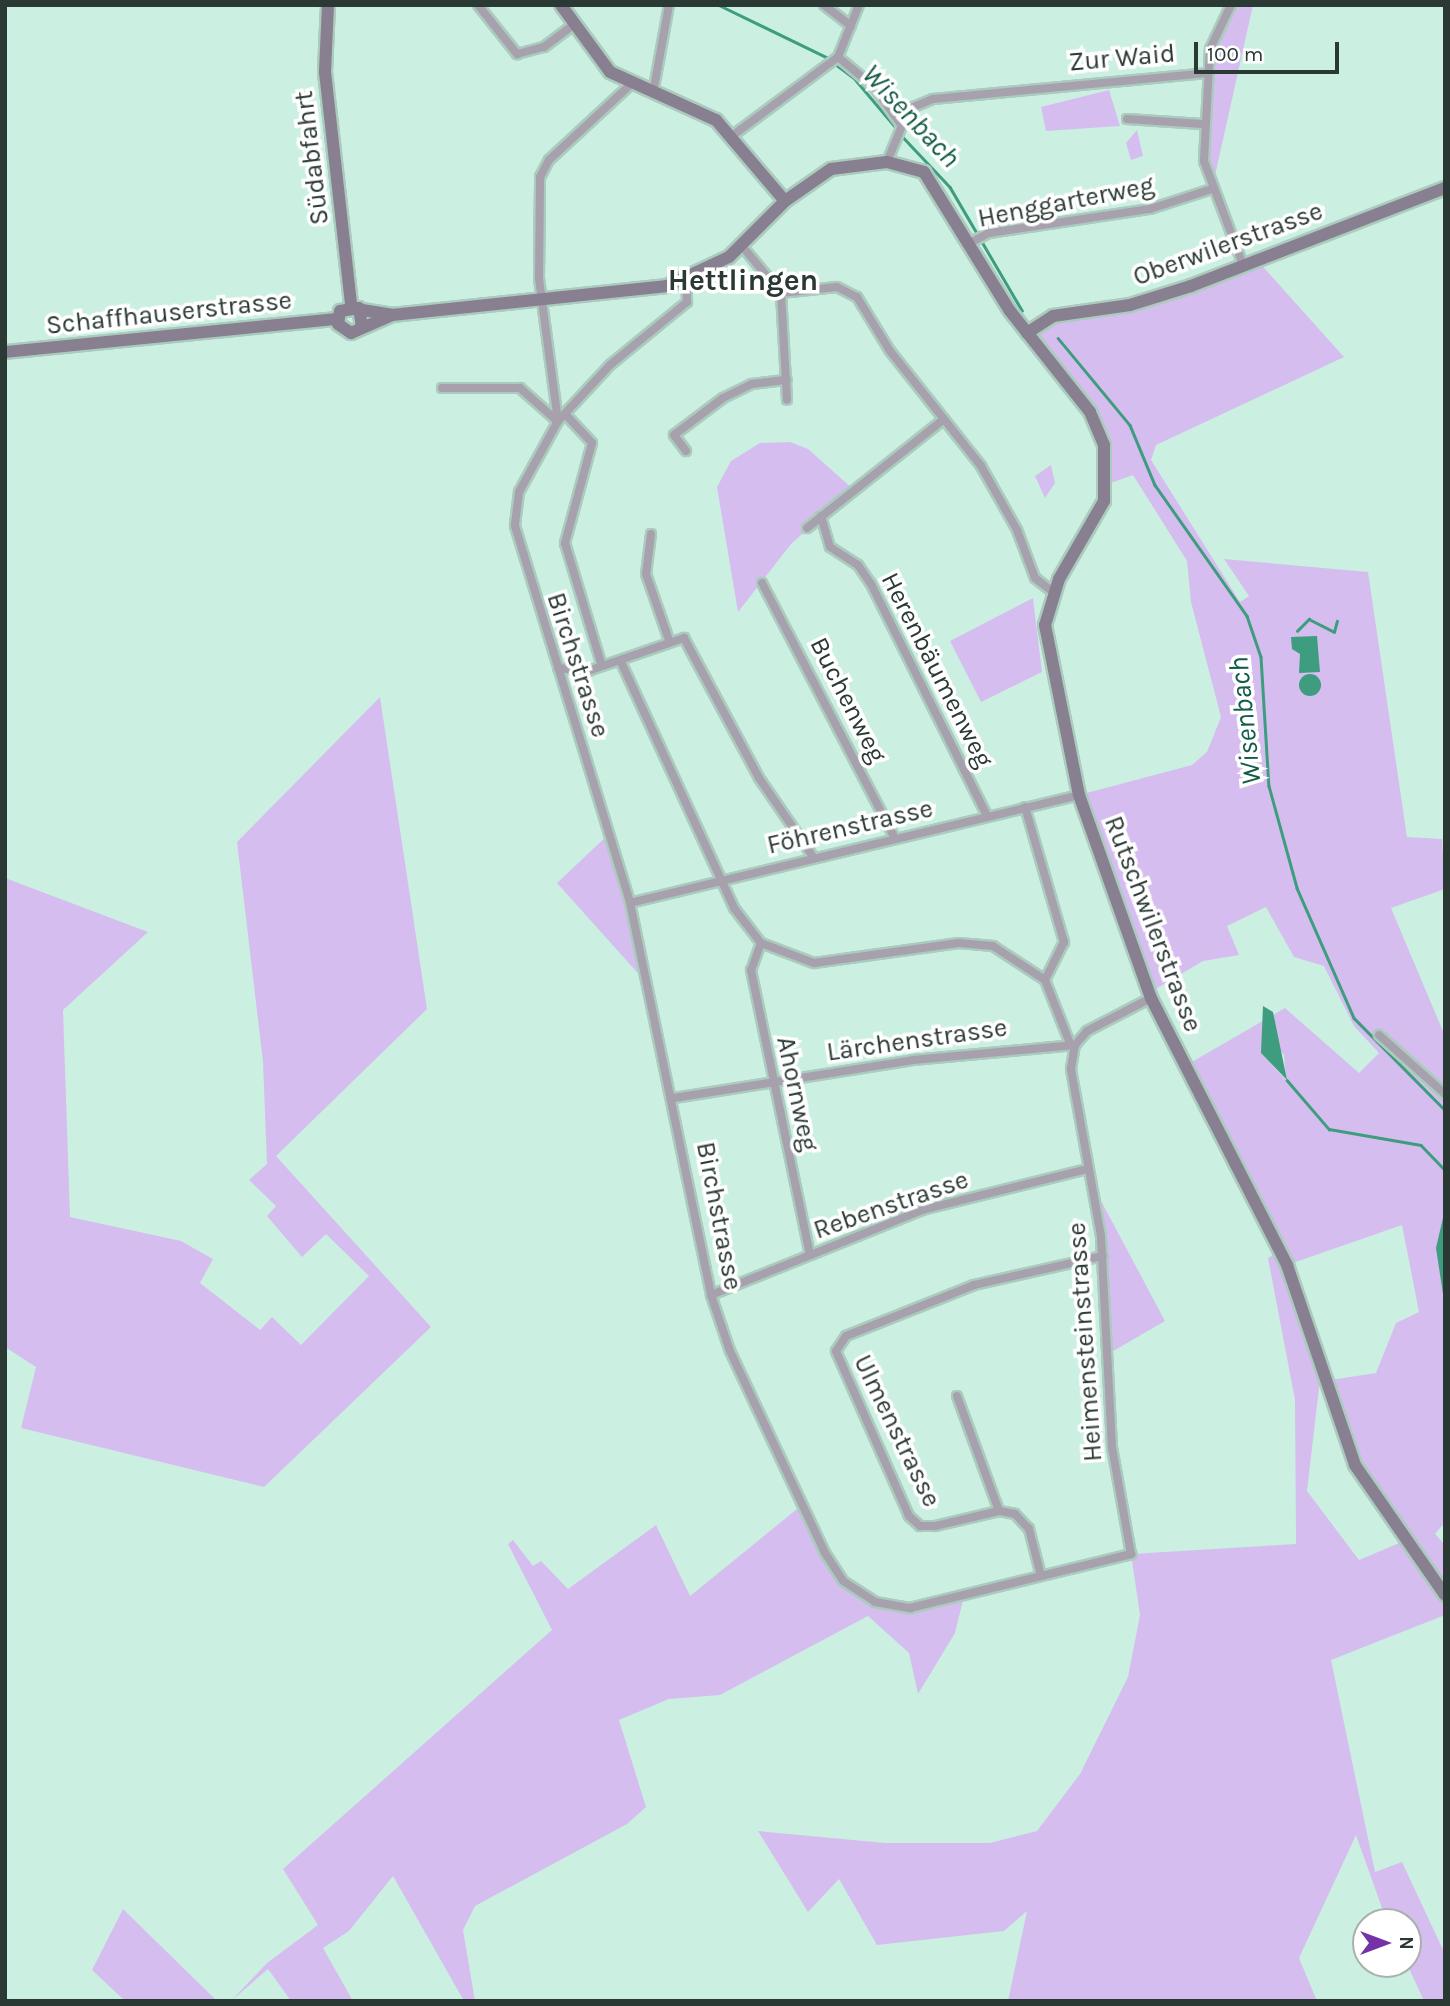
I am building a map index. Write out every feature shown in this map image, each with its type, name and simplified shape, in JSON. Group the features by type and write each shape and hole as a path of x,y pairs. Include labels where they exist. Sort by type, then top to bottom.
{"street":[{"name":"Südabfahrt","path":"328,5 325,72 357,308 362,327"},
{"path":"478,5 517,54 544,47 572,26"},
{"path":"561,5 572,26 629,86 709,115 732,136 785,201"},
{"path":"653,93 669,5"},
{"path":"824,5 851,26"},
{"path":"732,136 837,58 859,5"},
{"path":"1231,5 1207,73 1202,124 1212,189 1243,265"},
{"path":"837,58 874,87 898,127 887,162"},
{"name":"Zur Waid","path":"898,127 909,109 933,99 1041,86 1207,73"},
{"path":"558,421 544,299 540,177 549,160 629,86"},
{"path":"1127,119 1202,124"},
{"path":"392,315 357,308 338,319 347,332 392,315 642,291 686,280 742,246 785,201 831,169 887,162 925,172 972,242 1027,333"},
{"name":"Oberwilerstrasse","path":"1027,333 1053,316 1148,300 1445,188"},
{"name":"Henggarterweg","path":"972,242 986,234 1105,219 1212,189"},
{"path":"742,246 781,292 787,400"},
{"path":"558,421 610,365 687,302 686,280"},
{"path":"781,292 852,291 1000,496 1035,578 1053,592"},
{"name":"Schaffhauserstrasse","path":"5,352 338,319"},
{"name":"Rutschwilerstrasse","path":"1027,333 1090,412 1108,464 1101,508 1053,592 1045,645 1079,795 1152,998 1272,1229 1355,1465 1445,1595"},
{"path":"686,452 674,435 723,398 752,384 787,380"},
{"path":"442,388 520,388 558,421"},
{"path":"566,415 592,443 565,542 602,666"},
{"path":"807,528 944,419"},
{"name":"Birchstrasse","path":"558,421 519,492 514,509 520,551 630,903 674,1098 712,1295 739,1372 843,1581 875,1602 910,1608 1130,1553"},
{"name":"Herenbäumenweg","path":"821,516 830,547 858,565 871,584 988,816"},
{"path":"651,534 646,574 669,640"},
{"name":"Buchenweg","path":"762,583 895,838"},
{"path":"558,668 602,666 621,662 669,640 684,638 759,778 814,858"},
{"path":"621,662 720,879 761,943 814,963 960,943 993,946 1045,980 1072,1043 1087,1031 1152,998"},
{"name":"Föhrenstrasse","path":"630,903 720,879 1079,795"},
{"path":"1025,807 1064,942 1045,980"},
{"name":"Ahornweg","path":"761,943 751,970 810,1255"},
{"path":"1379,1034 1445,1094"},
{"name":"Lärchenstrasse","path":"674,1098 773,1082 1072,1043"},
{"name":"Heimensteinstrasse","path":"1072,1043 1071,1069 1102,1256 1103,1357 1130,1553"},
{"name":"Rebenstrasse","path":"712,1295 922,1210 1088,1169"},
{"name":"Ulmenstrasse","path":"999,1511 935,1526 920,1526 909,1516 836,1351 846,1336 974,1285 1102,1256"},
{"path":"957,1396 999,1511 1015,1514 1029,1529 1041,1576"}],"shaded area":[{"path":"1231,5 1253,5 1212,189 1204,161 1210,49"},
{"path":"1109,90 1120,126 1046,131 1041,107"},
{"path":"1137,130 1143,156 1131,160 1126,143"},
{"path":"1257,260 1344,357 1156,445 1151,460 1240,602 1249,596 1224,559 1368,572 1407,837 1442,839 1445,889 1391,908 1445,1036 1445,1522 1435,1534 1445,1545 1445,1615 1331,1660 1375,1872 1402,1862 1445,1954 1445,2001 1424,2001 1413,1978 1422,1978 1422,1908 1382,1908 1356,1835 1299,1958 1317,2001 1008,2001 1027,1911 1004,1931 877,1945 839,1879 808,1912 758,1831 885,1843 990,1843 1037,1831 1080,1774 1128,1677 1140,1615 1131,1554 1296,1544 1295,1400 1268,1258 1281,1250 1185,1066 1285,1008 1359,1073 1379,1053 1354,1026 1324,966 1294,957 1266,907 1227,926 1239,955 1203,961 1149,993 1079,795 1192,765 1207,752 1221,717 1191,602 1187,561 1133,475 1108,484 1098,428 1027,333","holes":["1265,1033 1284,1055 1286,1080 1261,1053","1402,1225 1419,1312 1396,1323 1376,1373 1324,1381 1355,1465 1404,1541 1359,1560 1307,1491 1321,1371 1287,1265"]},
{"path":"790,442 808,449 853,489 791,544 738,612 717,487 731,461 760,443"},
{"path":"1051,465 1055,483 1045,498 1035,476"},
{"path":"1033,598 1042,672 981,702 950,641"},
{"path":"1317,636 1320,672 1299,673 1300,654 1292,649 1291,637"},
{"path":"1310,674 1320,681 1321,685 1314,695 1310,696 1300,689 1299,685 1306,675"},
{"path":"380,697 427,1009 276,1156 431,1327 264,1487 21,1428 36,1367 5,1347 5,878 148,932 63,1010 70,1217 181,1241 213,1259 200,1283 260,1330 272,1317 301,1345 369,1276 326,1234 302,1257 267,1216 276,1206 249,1180 267,1164 263,1062 237,842"},
{"path":"609,834 652,989 557,883"},
{"path":"1263,1006 1273,1012 1287,1080 1261,1053"},
{"path":"1091,1182 1165,1321 1103,1357 1103,1256"},
{"path":"1445,1209 1445,1307 1436,1248"},
{"path":"802,1505 843,1581 875,1602 910,1608 964,1596 955,1633 918,1694 909,1653 868,1616 720,1695 669,1699 619,1720 646,1807 627,1824 475,1906 463,1930 475,2001 464,2001 393,1876 349,1931 323,1948 353,2001 291,2001 268,1969 231,2001 267,1963 318,1925 283,1869 552,1630 508,1544 513,1540 533,1566 541,1561 568,1589 656,1525 690,1596"},
{"path":"123,1909 217,2001 125,2001 92,1970"}],"waterway":[{"name":"Wisenbach","path":"719,5 826,57 855,79 898,130"},
{"name":"Wisenbach","path":"902,136 950,187 1022,310"},
{"name":"Wisenbach","path":"1058,338 1130,425 1155,485 1247,616 1261,657 1269,786 1297,888 1354,1018 1445,1110"},
{"path":"1297,631 1309,619 1334,632 1337,621"},
{"path":"1287,1080 1329,1129 1421,1145 1445,1170"}],"district":[{"name":"Hettlingen","path":"743,280"}]}
